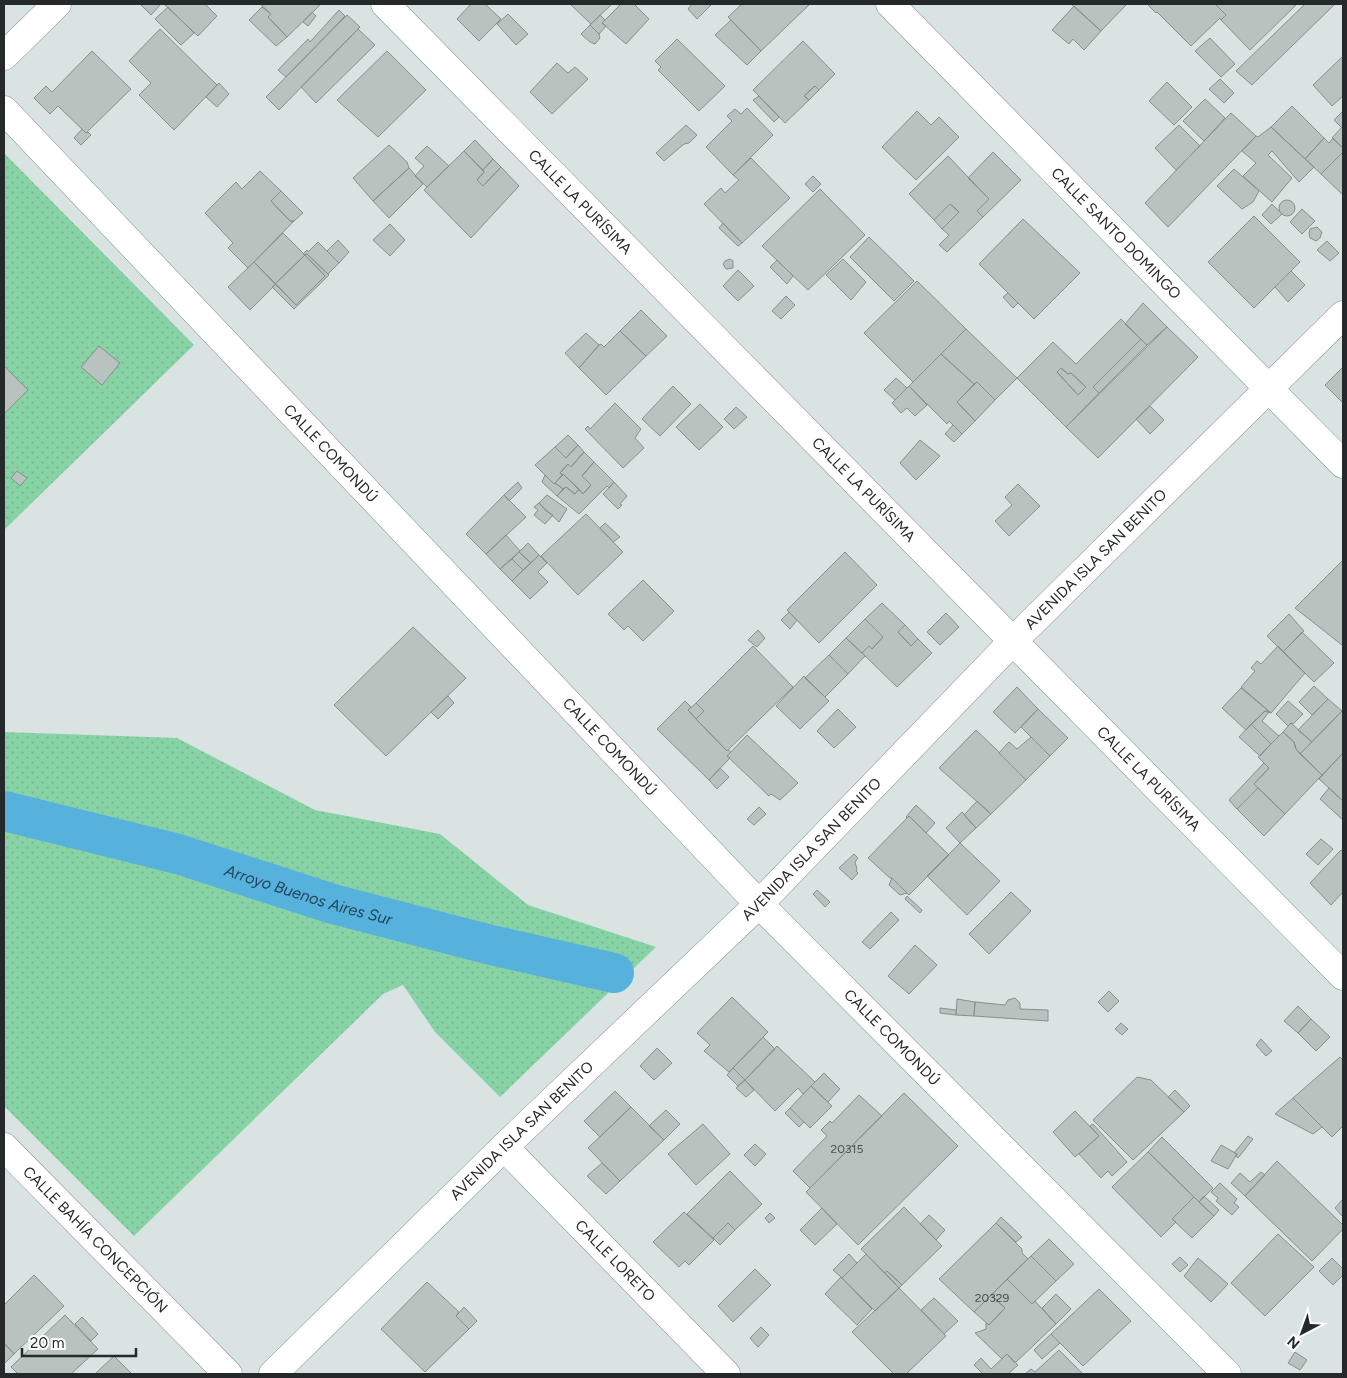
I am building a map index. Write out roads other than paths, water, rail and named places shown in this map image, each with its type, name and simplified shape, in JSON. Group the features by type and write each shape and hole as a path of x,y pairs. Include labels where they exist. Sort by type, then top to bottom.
{"street":[{"path":"4,56 57,4"},
{"name":"CALLE LA PURÍSIMA","path":"386,4 1343,976"},
{"name":"CALLE SANTO DOMINGO","path":"890,4 1343,464"},
{"name":"CALLE COMONDÚ","path":"4,110 759,904 1227,1374"},
{"name":"AVENIDA ISLA SAN BENITO","path":"273,1374 504,1146 759,904 1013,641 1343,315"},
{"name":"CALLE LORETO","path":"504,1146 726,1374"},
{"name":"CALLE BAHÍA CONCEPCIÓN","path":"4,1147 228,1374"}],"waterway":[{"name":"Arroyo Buenos Aires Sur","path":"4,811 178,854 333,904 487,944 614,973"}]}
